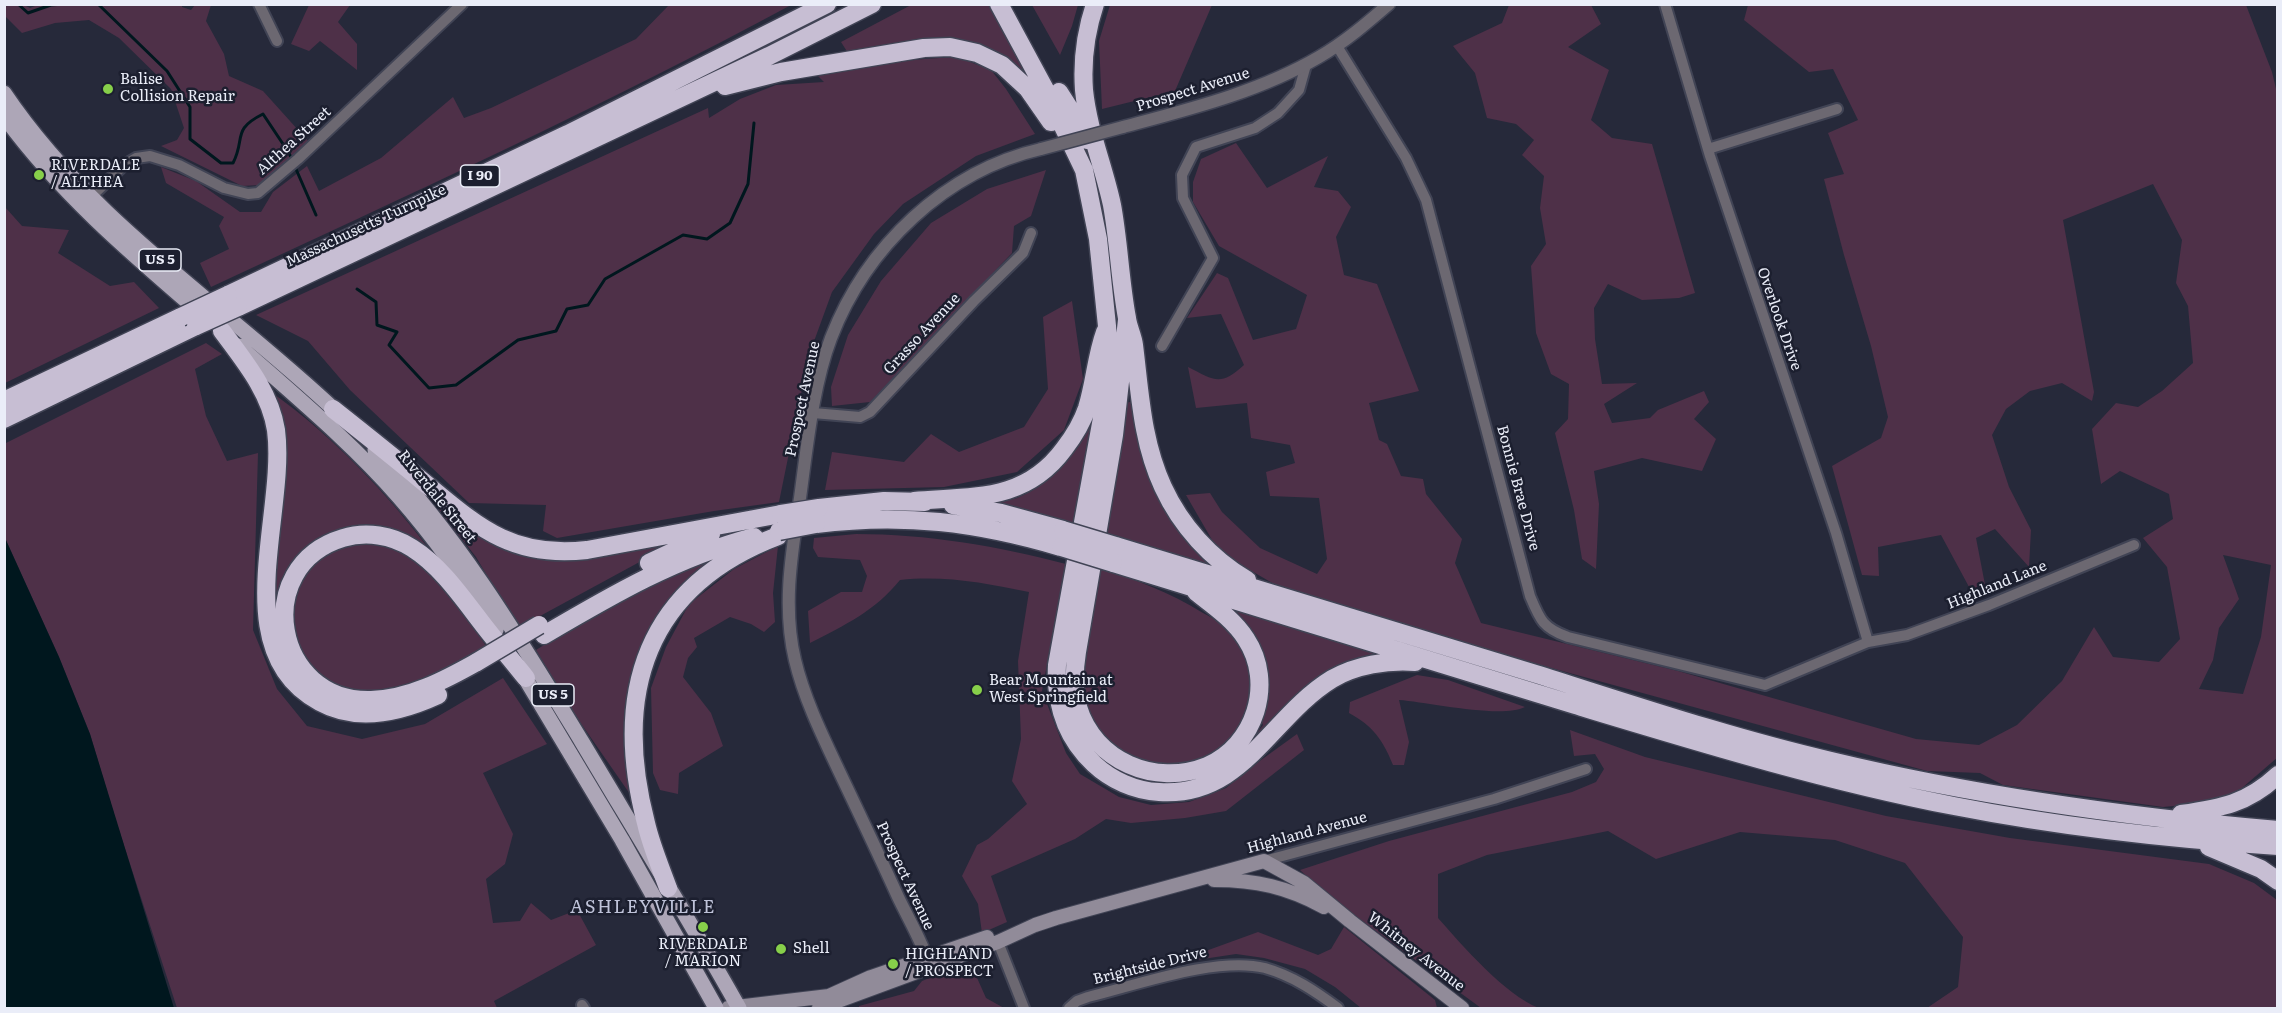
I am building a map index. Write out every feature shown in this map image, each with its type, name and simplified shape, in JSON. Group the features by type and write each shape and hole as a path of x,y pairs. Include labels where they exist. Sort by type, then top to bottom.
{"highway":[{"path":"730,54 813,4"},
{"name":"Massachusetts Turnpike","path":"4,419 45,391 233,301 827,4"},
{"name":"Massachusetts Turnpike","path":"233,301 687,94 872,4"},
{"path":"999,4 1052,103 1111,204 1127,320 1134,342 1139,397 1158,475 1183,522 1210,553 1267,592"},
{"path":"1011,4 1066,106 1082,128 1092,168"},
{"path":"1095,4 1085,51 1084,90 1109,353 1106,396 1057,665 1056,684 1059,705 1066,727 1087,757 1106,774 1131,786 1156,792 1191,790 1237,769 1310,696 1338,676 1383,663 1406,661 1441,664"},
{"path":"687,94 781,72 909,50 940,46 959,48 993,60 1019,80 1092,168"},
{"path":"1127,320 1114,435 1074,683 1081,714 1096,740 1119,760 1148,771 1185,771 1214,763 1242,738 1253,719 1258,701 1258,671 1246,638 1224,614 1188,586"},
{"path":"542,630 663,568 779,527 860,503 960,498 1008,490 1031,481 1046,469 1066,446 1084,415 1094,382 1096,356 1107,326"},
{"path":"222,331 258,382 270,405 275,428 277,471 267,577 267,613 271,639 276,656 291,680 304,692 328,706 346,712 373,713 399,709 424,701 674,550 715,532 752,520"},
{"name":"Massachusetts Turnpike","path":"4,401 45,391"},
{"path":"333,409 477,525 525,548 558,552 587,550 752,520 779,527"},
{"path":"914,501 979,509 1114,554 1267,592 1797,753 1872,771 1975,791 2157,817 2277,830"},
{"path":"668,888 646,824 638,783 634,724 637,695 650,648 667,616 689,589 726,560 779,527 812,519 937,520 1062,538"},
{"path":"480,667 420,690 388,698 356,699 331,692 311,679 291,653 284,625 284,605 289,588 305,561 315,551 334,541 367,534 398,541 413,549 442,575 526,678"},
{"path":"1114,554 1188,586 1741,756 1878,790 2032,820 2188,840 2277,846"},
{"path":"2157,817 2227,807 2265,787 2277,776"},
{"path":"2188,840 2261,868 2277,881"}],"main road":[{"name":"Riverdale Street","path":"4,93 42,142 91,197 139,242 333,409 415,494 462,555 538,670 668,888 735,1008"},
{"name":"Riverdale Street","path":"4,116 72,196 339,435 398,496 459,573 526,678 622,840 716,1008"},
{"name":"Highland Avenue","path":"735,1008 829,996 872,976 998,942 1035,925 1105,903 1264,861"},
{"name":"Whitney Avenue","path":"1264,861 1281,862 1350,921 1462,1008"},
{"path":"1271,885 1281,862"},
{"name":"Whitney Avenue","path":"1194,880 1245,880 1271,885 1311,900 1350,921"},
{"name":"Highland Avenue","path":"819,1008 1016,926 1035,925"}],"street":[{"path":"259,4 277,41"},
{"name":"Althea Street","path":"91,197 124,165 146,156 162,158 224,188 248,194 258,192 298,159 462,4"},
{"name":"Prospect Avenue","path":"928,962 810,706 795,659 789,617 789,594 801,485 813,413 822,367 841,314 869,267 892,238 921,210 956,185 995,165 1041,149 1241,92 1305,65 1337,46 1389,4"},
{"name":"Overlook Drive","path":"1665,4 1708,149 1839,543 1868,642"},
{"name":"Bonnie Brae Drive","path":"1337,46 1406,158 1426,200 1530,596 1544,625 1568,637 1706,669 1760,685 1774,682 1868,642"},
{"path":"1162,346 1213,258 1183,198 1182,175 1196,147 1255,128 1278,113 1299,90 1305,65"},
{"path":"1708,149 1837,109"},
{"name":"Grasso Avenue","path":"813,413 856,417 870,412 974,301 1023,253 1031,233"},
{"name":"Highland Lane","path":"1868,642 1924,630 2134,545"},
{"name":"Highland Avenue","path":"1281,862 1494,799 1586,769"},
{"path":"998,942 1024,1008"},
{"name":"Brightside Drive","path":"1069,1008 1088,997 1210,966 1251,966 1279,973 1306,985 1338,1008"}],"shaded area":[{"path":"40,4 182,4 182,7 191,10 195,5 211,5 206,21 224,54 229,76 263,91 308,141 260,185 242,186 161,146 177,140 184,128 171,89 119,38 89,20 55,23 22,33 5,16 4,5 24,5 30,8"},
{"path":"309,5 350,5 338,22 357,44 357,70 320,41 309,51 291,44"},
{"path":"669,5 791,5 576,115 211,287 200,263 229,249 219,226 224,217 166,183 161,167 196,181 240,212 261,212 273,192 307,166 319,191 381,158 453,97 464,118 491,108 636,39"},
{"path":"911,5 990,5 1028,72 1024,75 975,44 848,53 841,42"},
{"path":"1032,5 1078,5 1060,55"},
{"path":"1110,5 1212,5 1175,91 1102,109 1099,41"},
{"path":"1509,5 1591,5 1601,24 1568,47 1609,70 1591,120 1612,138 1652,144 1695,293 1679,298 1642,300 1608,284 1594,308 1595,339 1602,384 1637,383 1604,404 1612,423 1650,418 1658,410 1704,391 1709,402 1694,419 1716,439 1702,471 1642,458 1594,471 1599,504 1596,569 1582,559 1574,510 1555,433 1568,419 1569,384 1551,374 1536,333 1531,266 1546,244 1540,208 1544,176 1522,155 1534,140 1516,124 1487,118 1475,73 1453,46 1502,23"},
{"path":"1748,5 2246,5 2272,72 2277,93 2278,757 2242,788 2215,802 2163,807 2003,785 1980,773 1927,771 1420,632 1286,591 1219,552 1186,495 1210,493 1222,512 1260,548 1317,574 1327,559 1319,498 1270,496 1266,472 1295,463 1290,445 1251,438 1247,403 1196,408 1188,367 1211,378 1223,379 1244,365 1221,314 1187,318 1217,273 1228,278 1253,340 1296,329 1307,295 1219,246 1193,202 1193,182 1201,159 1236,143 1267,188 1328,156 1314,187 1338,191 1351,207 1336,237 1344,275 1377,284 1419,391 1369,403 1379,440 1387,444 1401,476 1423,479 1426,494 1462,539 1455,563 1481,623 1678,671 1916,739 1979,745 2017,725 2062,681 2094,627 2113,657 2159,662 2180,639 2167,567 2143,538 2173,519 2169,494 2120,471 2101,484 2092,429 2116,403 2138,407 2162,391 2193,363 2188,306 2176,283 2182,240 2153,184 2063,220 2094,392 2092,401 2062,383 2030,391 2006,409 1992,435 2009,487 2031,530 2029,567 1995,529 1976,538 1987,595 1975,598 1941,535 1878,547 1879,576 1862,575 1832,466 1881,438 1888,417 1871,346 1824,179 1844,174 1828,133 1858,120 1833,69 1809,72 1744,20","holes":["2223,555 2271,565 2261,637 2243,694 2199,689 2213,660 2219,628 2239,599"]},
{"path":"957,57 991,70 1035,134 976,156 903,204 874,234 832,292 809,355 779,502 557,538 543,531 546,505 469,503 350,390 308,341 256,315 708,108 709,118 740,99 776,85 824,82 817,75 834,71 904,61"},
{"path":"1046,170 1031,216 1014,226 1012,253 870,402 832,406 831,387 848,335 881,281 931,223 987,189"},
{"path":"5,207 22,226 69,230 58,253 110,286 134,282 159,308 5,383"},
{"path":"1072,301 1083,379 1064,430 1017,472 944,487 825,490 832,452 904,462 931,434 959,452 1024,427 1048,389 1043,317"},
{"path":"206,343 222,354 195,369 206,416 227,461 258,453 253,630 277,689 307,726 362,739 425,724 503,678 547,744 483,773 513,834 505,864 486,879 493,923 520,921 531,903 551,920 577,910 596,945 494,1001 497,1008 177,1008 90,734 59,657 5,538 4,444"},
{"path":"271,392 338,447 378,487 433,554 403,537 324,539 275,628"},
{"path":"1135,401 1141,433 1213,568 1107,536 1106,529 1125,403"},
{"path":"1097,410 1079,526 985,503 1017,498 1044,483 1073,450"},
{"path":"422,488 496,545 527,556 563,559 664,544 669,546 518,628 476,557"},
{"path":"856,534 909,536 962,542 1066,564 1042,691 1066,753 1080,774 1119,797 1151,805 1189,802 1226,788 1297,734 1304,750 1226,811 1185,818 1131,823 1106,819 1075,839 991,876 1007,922 982,933 978,904 962,876 977,845 988,839 1027,804 1012,781 1021,739 1018,661 1029,592 948,579 900,580 870,609 810,643 808,611 841,592 862,592 867,576 860,560 818,557 813,548 814,538"},
{"path":"356,542 379,543 396,548 427,570 454,600 486,646 439,676 383,693 346,692 320,679 300,655 289,625 294,592 310,565 333,550"},
{"path":"778,546 773,593 775,622 764,632 751,624 730,617 694,638 697,647 688,658 683,677 711,713 723,746 679,773 678,794 660,790 653,773 651,688 666,647 689,604 734,569"},
{"path":"724,552 647,640 632,772 632,797 573,712 536,650 590,616 640,589"},
{"path":"1099,568 1178,599 1221,623 1240,644 1250,666 1253,688 1249,710 1239,731 1223,748 1203,761 1179,768 1145,763 1127,756 1114,747 1093,723 1085,700 1083,662"},
{"path":"1237,609 1389,654 1364,660 1255,743 1251,741 1263,725 1261,721 1266,699 1235,614"},
{"path":"1417,675 1448,680 1525,707 1514,710 1482,711 1399,700 1409,742 1404,765 1393,765 1376,734 1365,723 1349,713 1350,702"},
{"path":"1570,730 1645,757 1886,816 2010,838 2209,864 2254,883 2277,900 2277,1008 1927,1008 1958,987 1963,937 1905,863 1835,840 1740,832 1656,859 1608,831 1487,855 1438,874 1438,918 1498,981 1526,1002 1539,1008 1481,1008 1324,893 1300,870 1389,841 1572,792 1596,782 1604,769 1595,754 1574,756"},
{"path":"1344,927 1435,1000 1437,1008 1361,1008 1335,987 1305,969 1264,958 1236,954 1170,964 1258,932 1318,955 1331,949"},
{"path":"970,962 986,998 1004,1008 859,1008 859,1006 914,991 922,981"}],"water":[{"path":"5,538 59,657 90,734 174,1008 5,1008"}],"waterway":[{"path":"18,4 28,13 51,5 63,4"},
{"path":"98,4 167,71 190,107 190,139 221,163 233,163 243,130 263,114 289,153 316,215"},
{"path":"357,289 376,302 377,325 397,332 389,345 429,388 456,385 518,340 556,331 567,309 588,305 605,279 683,235 707,239 730,223 748,184 754,123"}],"place":[{"name":"Balise Collision Repair","path":"108,89"},
{"name":"RIVERDALE / ALTHEA","path":"39,175"},
{"name":"Bear Mountain at West Springfield","path":"977,690"},
{"name":"RIVERDALE / MARION","path":"703,927"},
{"name":"Shell","path":"781,949"},
{"name":"HIGHLAND / PROSPECT","path":"893,964"}],"district":[{"name":"ASHLEYVILLE","path":"643,908"}]}
